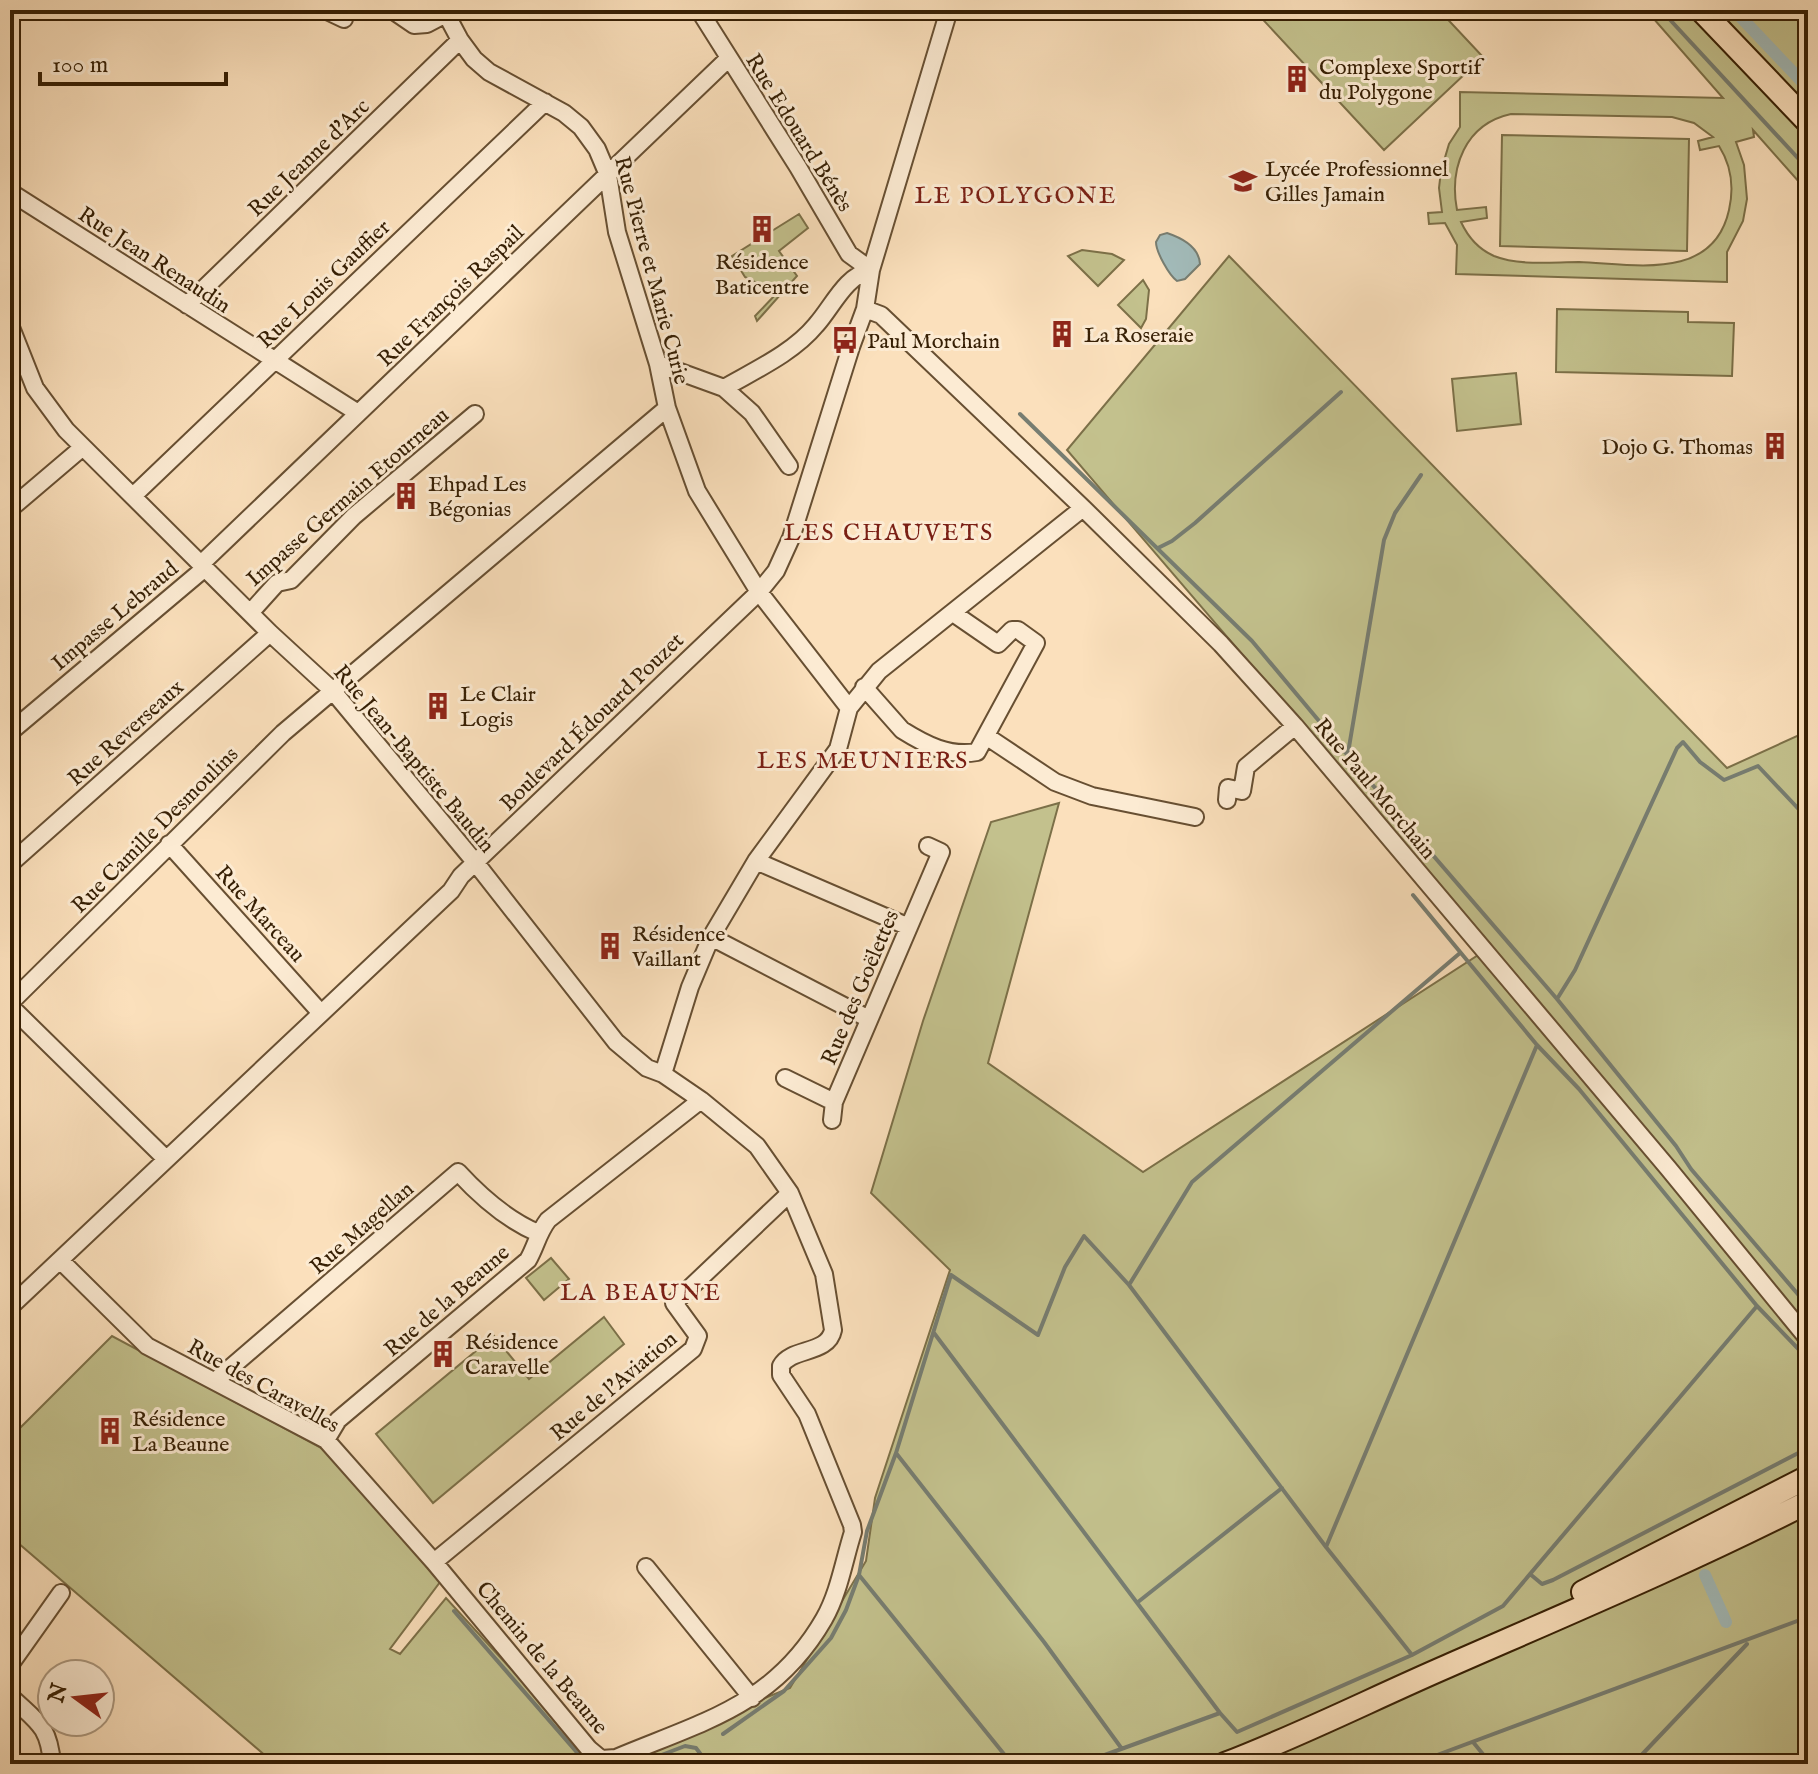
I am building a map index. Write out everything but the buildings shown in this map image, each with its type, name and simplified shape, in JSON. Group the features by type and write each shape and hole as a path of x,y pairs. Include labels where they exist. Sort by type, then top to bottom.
{"main road":[{"path":"1701,10 1808,122"},
{"path":"1769,83 1808,128"},
{"path":"1225,1764 1284,1742 1390,1691 1808,1477"},
{"path":"1390,1691 1721,1546 1808,1502"}],"street":[{"path":"325,10 344,19"},
{"path":"392,10 414,25 427,24 445,12"},
{"name":"Rue Edouard Bénès","path":"699,10 849,254 871,270"},
{"name":"Boulevard Édouard Pouzet","path":"12,1302 451,891 475,862 759,592 776,571 791,538 865,309 871,270 949,10"},
{"name":"Rue Pierre et Marie Curie","path":"445,12 474,59 489,72 545,102 581,127 597,149 608,175 617,232 658,364 667,408 697,491 759,592 849,708"},
{"name":"Rue Jeanne d'Arc","path":"187,305 460,40"},
{"name":"Rue François Raspail","path":"203,566 729,58"},
{"name":"Rue Louis Gauffier","path":"133,496 545,102"},
{"name":"Rue Jean Renaudin","path":"10,192 358,413"},
{"path":"724,388 779,356 815,328 856,274 871,270"},
{"name":"Rue Paul Morchain","path":"865,309 881,315 1221,644 1295,726 1808,1339"},
{"name":"Rue Jean-Baptiste Baudin","path":"10,325 35,388 59,421 270,633 332,690 475,862 616,1042 647,1068 663,1074 701,1100 757,1146 790,1193 824,1274 833,1330 832,1338 826,1343 782,1362 781,1375 807,1414 849,1513 853,1532"},
{"path":"658,364 724,388 752,413 789,466"},
{"name":"Rue Camille Desmoulins","path":"10,1005 283,733 667,408"},
{"name":"Impasse Germain Etourneau","path":"250,613 277,583 291,580 354,516 475,414"},
{"path":"10,509 83,447"},
{"path":"663,1074 690,987 711,937 756,861 838,749 849,708 864,687 879,671 1083,508"},
{"name":"Impasse Lebraud","path":"15,728 203,566"},
{"path":"864,687 902,730 937,750 977,752 1036,643 1018,630 1012,630 998,644 953,613"},
{"name":"Rue Reverseaux","path":"10,864 270,633"},
{"path":"1227,800 1228,788 1242,791 1246,767 1295,726"},
{"path":"986,736 1055,782 1092,796 1195,817"},
{"name":"Rue Marceau","path":"169,844 320,1012"},
{"name":"Rue des Goëlettes","path":"785,1078 834,1102 941,852 928,846"},
{"path":"756,861 909,927"},
{"path":"711,937 869,1019"},
{"path":"10,1005 166,1159"},
{"name":"Rue de la Beaune","path":"326,1440 338,1420 528,1260 536,1247 538,1233 548,1220 701,1100"},
{"path":"832,1120 834,1102"},
{"name":"Rue Magellan","path":"215,1381 458,1172 481,1197 525,1228 538,1233"},
{"name":"Rue de l'Aviation","path":"434,1562 693,1349 698,1336 674,1303 790,1193"},
{"name":"Rue des Caravelles","path":"60,1260 147,1346 326,1440 434,1562"},
{"path":"1721,1546 1808,1514"},
{"name":"Chemin de la Beaune","path":"434,1562 589,1749 601,1759 616,1758 720,1717 778,1678 824,1619 853,1532"},
{"path":"646,1567 752,1698"},
{"path":"10,1665 61,1593"},
{"path":"10,1696 45,1730 51,1741 52,1764"}],"shaded area":[{"path":"1254,10 1439,10 1483,57 1384,150"},
{"path":"1646,10 1808,10 1808,192 1753,130 1754,137 1736,142 1744,165 1747,199 1743,221 1727,252 1727,282 1456,274 1457,245 1445,223 1429,224 1428,213 1442,212 1439,188 1441,171 1449,144 1460,127 1460,92 1723,98","holes":["1511,114 1672,117 1694,123 1713,137 1698,141 1700,150 1719,146 1730,177 1729,210 1720,233 1707,249 1689,259 1646,265 1514,261 1483,250 1461,222 1487,218 1486,207 1457,210 1456,179 1464,150 1482,127 1495,119"]},
{"path":"1502,135 1689,139 1687,251 1500,246"},
{"path":"799,214 808,228 779,251 797,276 757,321 755,316 777,293 745,277 732,256"},
{"path":"1082,250 1112,254 1124,260 1098,286 1068,256"},
{"path":"1229,256 1727,768 1808,731 1808,1764 598,1764 790,1688 866,1561 875,1498 950,1270 871,1193 923,1021 991,822 1059,803 988,1063 1143,1172 1492,946 1067,450"},
{"path":"1143,280 1149,290 1146,319 1141,328 1118,305"},
{"path":"1557,309 1688,312 1688,322 1734,323 1732,376 1556,372"},
{"path":"1516,373 1521,424 1457,431 1452,379"},
{"path":"551,1258 569,1279 544,1300 526,1278"},
{"path":"604,1317 624,1344 433,1503 376,1434 494,1336 529,1379"},
{"path":"112,1336 327,1451 440,1582 390,1649 400,1654 446,1598 598,1764 275,1764 10,1536 10,1438"}],"water":[{"path":"1167,233 1189,244 1199,258 1200,264 1185,279 1177,281 1174,278 1158,251 1156,242 1160,235"}],"waterway":[{"path":"1661,10 1808,169"},
{"path":"1734,10 1808,88"},
{"path":"1158,548 1195,523 1341,392"},
{"path":"1020,414 1252,641 1557,999 1676,1146 1691,1169 1808,1306"},
{"path":"1348,753 1384,540 1395,513 1421,475"},
{"path":"1557,999 1575,970 1677,748 1683,742 1700,762 1724,780 1758,766 1808,819"},
{"path":"1413,895 1537,1045 1579,1089 1757,1306 1808,1359"},
{"path":"1129,1285 1192,1182 1460,953"},
{"path":"1326,1547 1537,1045"},
{"path":"723,1734 784,1691 831,1638 846,1610 859,1575 867,1531 896,1453 951,1275 1038,1335 1065,1267 1084,1236 1129,1285 1326,1547 1412,1655"},
{"path":"934,1333 1237,1732 1412,1655 1503,1606 1757,1306"},
{"path":"1530,1574 1542,1584 1553,1580 1808,1448"},
{"path":"896,1453 1044,1642 1122,1749"},
{"path":"1138,1602 1282,1488"},
{"path":"859,1575 1012,1764"},
{"path":"1705,1575 1726,1622"},
{"path":"454,1611 587,1764"},
{"path":"1413,1764 1808,1617"},
{"path":"1633,1764 1747,1644"},
{"path":"1080,1764 1220,1713"},
{"path":"1473,1742 1491,1764"},
{"path":"638,1764 685,1746 696,1748 708,1764"}],"place":[{"name":"Complexe Sportif du Polygone","path":"1297,79"},
{"name":"Lycée Professionnel Gilles Jamain","path":"1243,181"},
{"name":"Résidence Baticentre","path":"762,229"},
{"name":"La Roseraie","path":"1062,334"},
{"name":"Paul Morchain","path":"845,340"},
{"name":"Dojo G. Thomas","path":"1775,446"},
{"name":"Ehpad Les Bégonias","path":"406,496"},
{"name":"Le Clair Logis","path":"438,706"},
{"name":"Résidence Vaillant","path":"610,946"},
{"name":"Résidence Caravelle","path":"443,1354"},
{"name":"Résidence La Beaune","path":"110,1431"}],"district":[{"name":"LE POLYGONE","path":"1016,195"},
{"name":"LES CHAUVETS","path":"889,532"},
{"name":"LES MEUNIERS","path":"863,760"},
{"name":"LA BEAUNE","path":"641,1292"}]}
